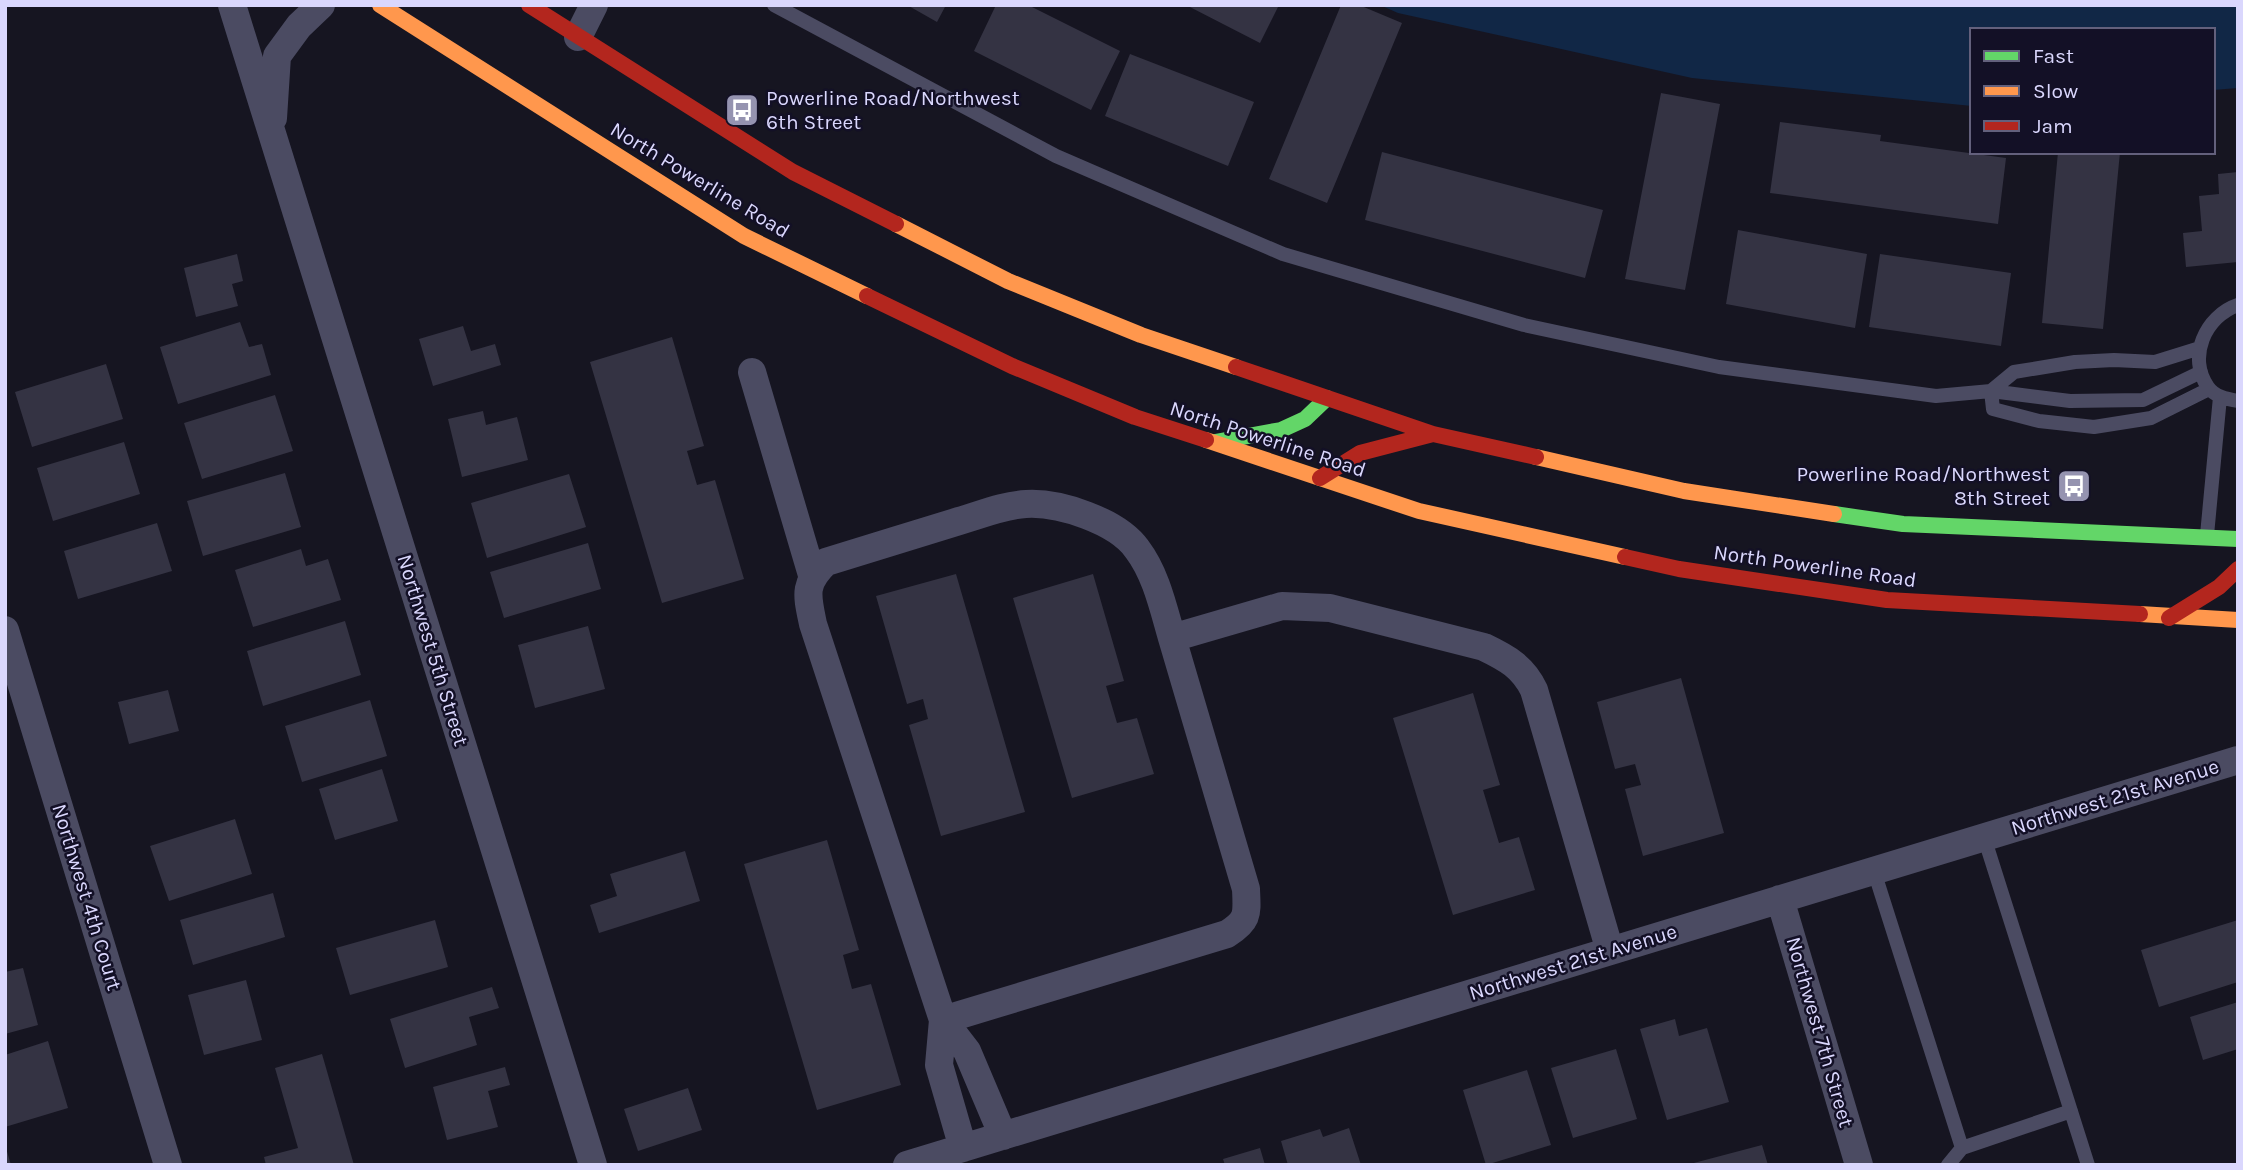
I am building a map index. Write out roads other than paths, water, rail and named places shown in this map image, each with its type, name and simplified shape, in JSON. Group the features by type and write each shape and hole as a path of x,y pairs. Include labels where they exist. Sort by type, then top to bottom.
{"main road":[{"name":"North Powerline Road","path":"380,5 744,236 990,356 1135,417 1213,443 1419,511 1679,569 1887,600 2238,620"},
{"path":"529,5 793,172 1008,281 1141,335 1433,434 1684,491 1903,524 2238,539"},
{"path":"1213,443 1281,430 1305,419 1327,398"},
{"path":"1320,478 1338,462 1356,453 1433,434"},
{"path":"2169,618 2219,587 2238,569"}],"street":[{"name":"Northwest 5th Street","path":"232,5 593,1165"},
{"name":"Northwest 5th Street","path":"272,135 277,55 299,26 321,5"},
{"path":"578,37 594,5"},
{"path":"752,372 812,575 808,601 813,624 943,1020 967,1051 1003,1136"},
{"path":"812,575 826,562 1023,504 1045,504 1071,510 1121,534 1135,546 1155,582 1246,889 1247,914 1240,926 1227,934 943,1020"},
{"path":"1172,638 1282,606 1304,605 1330,608 1484,647 1514,662 1527,676 1534,690 1610,951"},
{"name":"Northwest 4th Court","path":"5,629 168,1165"},
{"name":"Northwest 21st Avenue","path":"907,1165 2238,760"},
{"name":"Northwest 7th Street","path":"1780,899 1859,1165"},
{"path":"943,1020 939,1065 963,1148"}],"lane":[{"path":"774,5 1056,156 1283,254 1524,324 1719,367 1937,396 1991,391 2070,401 2143,400 2201,372"},
{"path":"2207,537 2215,393 2201,372 2200,348 2206,331 2218,316 2238,306"},
{"path":"1991,391 2014,372 2075,362 2155,362 2200,348"},
{"path":"1991,391 1993,409 2039,421 2094,427 2151,418 2215,393 2238,401"},
{"path":"1984,837 2088,1165"},
{"path":"1874,871 1962,1148"},
{"path":"1948,1165 1962,1148 2071,1111"}],"water":[{"path":"1380,5 2238,5 2238,88 2215,90 2215,28 1970,28 1970,106 1692,78 1398,13"}],"place":[{"name":"Powerline Road/Northwest 6th Street","path":"742,110"},
{"name":"Powerline Road/Northwest 8th Street","path":"2074,486"}]}
